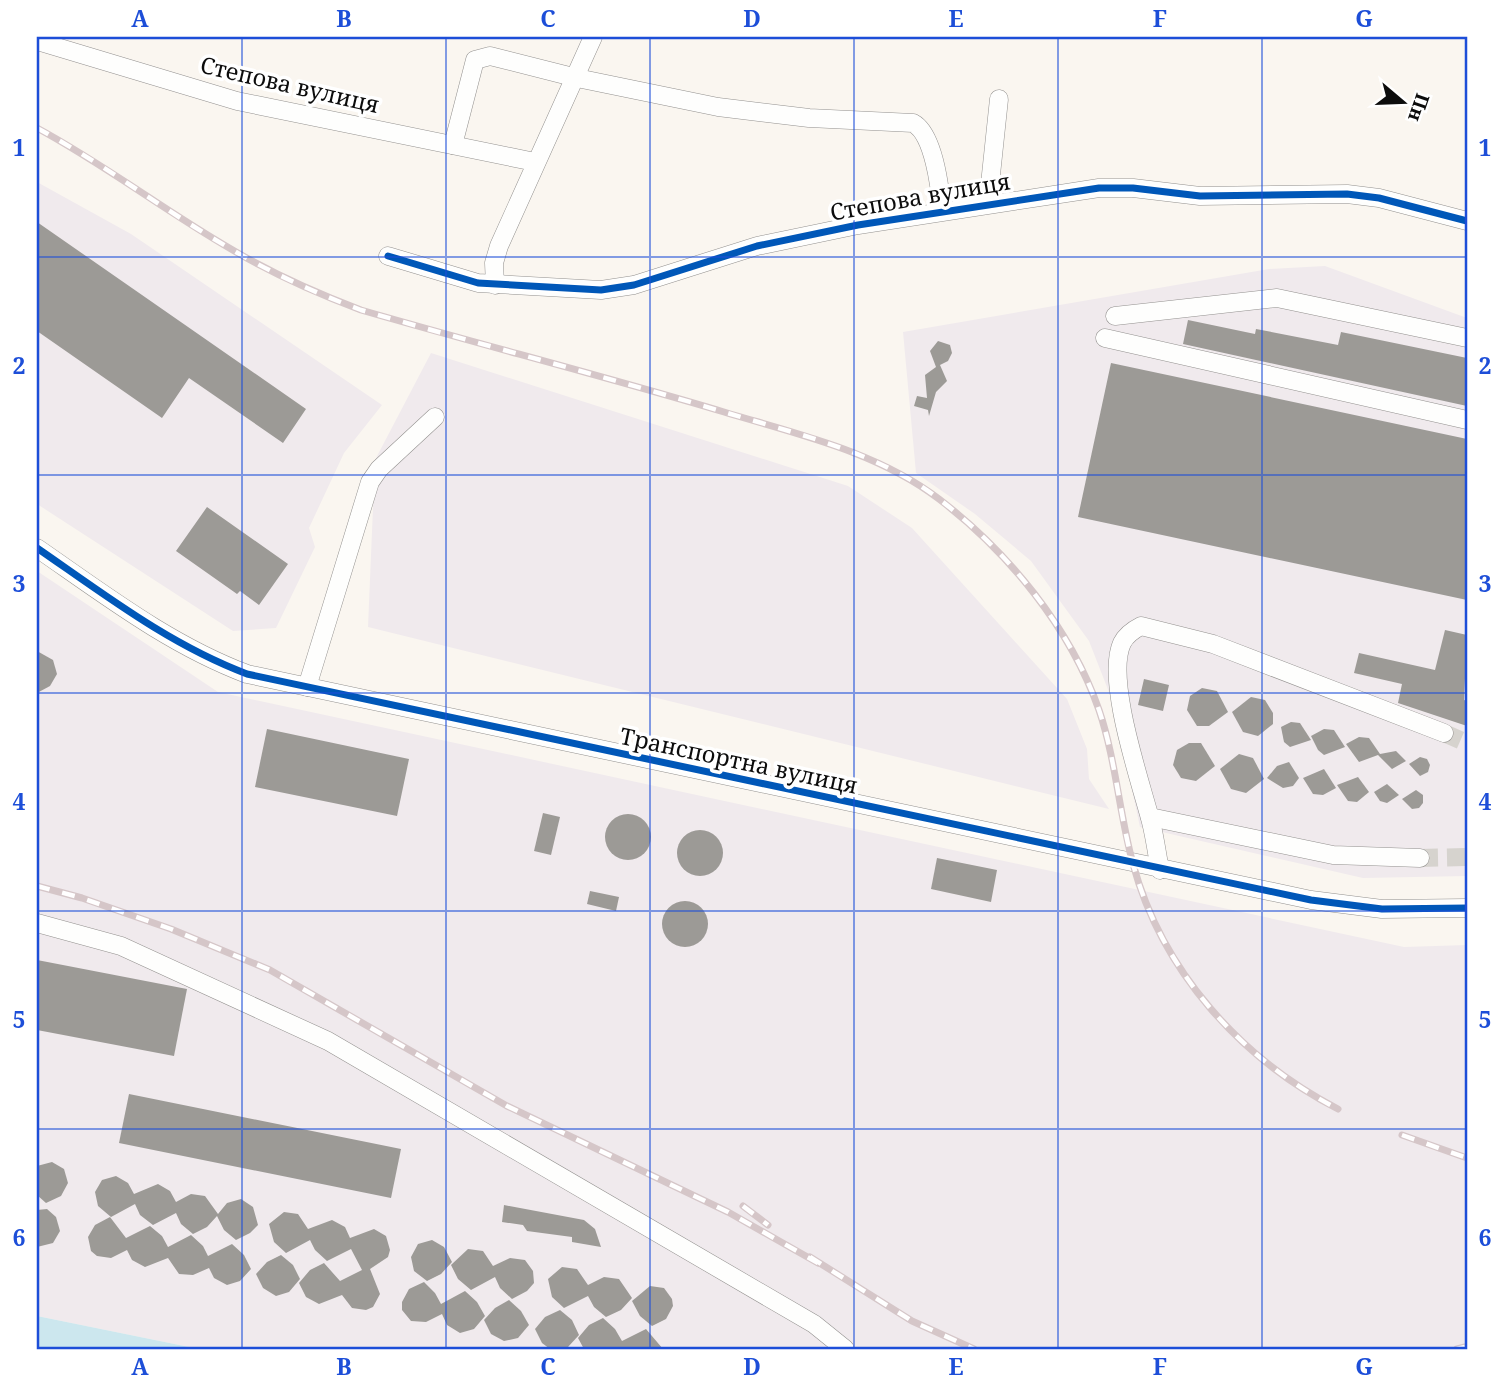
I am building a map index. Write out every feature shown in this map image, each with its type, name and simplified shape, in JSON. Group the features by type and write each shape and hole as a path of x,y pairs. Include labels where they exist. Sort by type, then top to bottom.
{"street":[{"path":"495,285 494,263 499,246 535,162 577,78 593,37"},
{"name":"Степова вулиця","path":"37,41 237,101 535,162"},
{"path":"453,145 475,60 482,56 718,107 809,118 913,124 925,135 939,182 942,210"},
{"path":"988,203 999,100"},
{"name":"Степова вулиця","path":"388,256 449,276 495,285 601,290 634,285 757,246 942,210 1099,188 1133,188 1200,196 1334,193 1379,198 1467,221"},
{"path":"1115,316 1277,298 1467,338"},
{"path":"1105,338 1467,420"},
{"path":"307,687 370,482 379,469 435,417"},
{"name":"Транспортна вулиця","path":"37,548 169,638 209,660 247,674 1160,870 1355,907 1467,908"},
{"path":"1160,870 1150,817 1139,784 1128,731 1118,663 1121,644 1130,632 1141,626 1213,644 1444,733"},
{"path":"1150,817 1333,855 1420,858"},
{"path":"37,923 121,946 328,1041 814,1324 845,1349"}],"shaded area":[{"path":"37,182 131,234 382,405 344,453 309,528 315,547 276,628 233,631 37,504"},
{"path":"1325,266 1467,318 1467,876 1363,878 1140,827 1114,705 1089,641 1031,561 975,514 916,473 903,332 1269,269"},
{"path":"431,353 848,486 912,528 1067,699 1087,749 1089,779 1109,809 368,627 375,460"},
{"path":"37,571 218,692 1404,947 1467,945 1467,1349 199,1349 37,1316"}],"water":[{"path":"37,1316 199,1349 37,1349"}],"building":[{"path":"37,222 306,409 283,443 189,378 162,418 37,331"},
{"path":"1188,320 1255,334 1256,329 1338,345 1341,332 1467,358 1467,406 1183,344"},
{"path":"938,341 950,345 952,353 948,361 940,365 947,381 936,392 929,416 928,410 914,406 917,396 927,398 925,375 936,367 930,351"},
{"path":"1111,363 1467,439 1467,600 1078,517"},
{"path":"207,507 288,564 259,605 240,591 237,594 176,551"},
{"path":"1445,630 1467,635 1464,700 1467,701 1467,726 1398,703 1402,684 1354,673 1359,653 1435,670"},
{"path":"37,651 53,660 57,674 50,686 37,693"},
{"path":"1144,679 1169,685 1163,711 1138,705"},
{"path":"1202,688 1217,691 1228,712 1209,726 1197,726 1187,710 1190,696"},
{"path":"1251,697 1265,700 1273,713 1273,724 1258,736 1243,732 1232,712"},
{"path":"1291,722 1300,723 1311,740 1290,747 1284,742 1281,727"},
{"path":"267,729 409,759 397,816 255,787"},
{"path":"1324,729 1334,730 1345,747 1324,755 1318,750 1311,736"},
{"path":"1359,737 1369,738 1380,754 1396,751 1406,761 1392,769 1378,755 1359,762 1346,744"},
{"path":"1189,743 1201,743 1215,766 1196,781 1181,778 1173,765 1177,750"},
{"path":"1239,754 1253,758 1264,779 1246,793 1231,789 1220,769"},
{"path":"1420,757 1427,759 1430,765 1428,772 1420,776 1409,764"},
{"path":"1289,762 1299,778 1293,786 1283,788 1267,778 1277,766"},
{"path":"1324,769 1336,788 1323,795 1313,794 1303,778"},
{"path":"1358,777 1369,792 1357,802 1348,801 1337,785"},
{"path":"1387,784 1399,795 1387,803 1380,801 1374,792"},
{"path":"1416,790 1423,795 1423,803 1419,808 1412,809 1402,799"},
{"path":"543,813 560,817 551,855 534,851"},
{"path":"628,814 644,821 651,837 644,853 628,860 612,853 605,837 612,821"},
{"path":"700,830 716,837 723,853 716,869 700,876 684,869 677,853 684,837"},
{"path":"937,858 997,870 991,902 931,889"},
{"path":"590,891 619,897 616,911 587,904"},
{"path":"685,901 701,908 708,924 701,940 685,947 669,940 662,924 669,908"},
{"path":"37,960 187,989 174,1056 37,1030"},
{"path":"129,1094 401,1149 391,1198 119,1143"},
{"path":"52,1162 64,1169 68,1183 61,1196 46,1203 37,1195 37,1166"},
{"path":"116,1176 128,1183 134,1194 158,1184 170,1191 176,1202 191,1194 205,1196 218,1214 227,1203 241,1199 253,1207 258,1225 250,1233 236,1240 224,1230 217,1216 207,1227 193,1234 181,1224 176,1213 153,1225 140,1215 135,1204 111,1217 98,1206 95,1192 102,1180"},
{"path":"504,1205 584,1220 595,1229 601,1247 572,1242 572,1237 527,1231 523,1225 502,1222"},
{"path":"47,1209 56,1217 60,1231 53,1243 37,1247 37,1210"},
{"path":"284,1212 298,1214 308,1229 332,1220 345,1227 350,1238 374,1229 386,1236 390,1250 388,1257 370,1269 380,1294 373,1307 366,1310 352,1308 342,1295 319,1304 306,1297 299,1283 310,1270 324,1263 340,1281 362,1270 351,1249 327,1261 315,1250 310,1240 286,1253 274,1242 269,1224"},
{"path":"110,1217 126,1238 150,1226 162,1236 168,1247 191,1235 203,1246 208,1256 232,1244 244,1255 251,1269 240,1281 227,1285 214,1278 209,1268 193,1275 179,1274 168,1258 145,1267 132,1260 127,1250 111,1258 97,1256 91,1251 88,1237 95,1225"},
{"path":"432,1240 444,1247 452,1262 441,1274 427,1281 414,1271 411,1257 418,1244"},
{"path":"468,1249 483,1251 493,1266 510,1258 525,1260 533,1271 534,1283 527,1291 512,1299 500,1288 495,1277 471,1290 458,1279 451,1265"},
{"path":"281,1255 293,1265 300,1279 289,1292 276,1296 263,1288 256,1274 267,1262"},
{"path":"562,1267 577,1269 588,1285 604,1277 619,1279 632,1298 621,1310 606,1317 594,1307 588,1296 564,1308 552,1297 548,1279"},
{"path":"424,1282 441,1304 465,1291 477,1302 485,1316 474,1329 460,1333 447,1325 442,1314 426,1322 411,1321 402,1310 402,1302 409,1289"},
{"path":"650,1286 664,1288 672,1299 673,1306 666,1319 652,1326 640,1316 632,1301"},
{"path":"509,1300 521,1311 529,1325 518,1338 504,1341 491,1334 484,1320 495,1308"},
{"path":"560,1310 572,1320 579,1335 568,1347 550,1349 542,1343 535,1329 545,1317"},
{"path":"603,1318 615,1329 622,1341 646,1329 663,1349 584,1349 578,1338 589,1325"}],"tunnel":[{"path":"1444,733 1467,743"},
{"path":"1420,858 1467,857"}],"railway":[{"path":"37,128 231,249 328,297 361,310 836,446 890,469 939,499 989,543 1034,593 1054,621 1087,679 1105,729 1133,864 1146,903 1185,975 1210,1008 1238,1038 1269,1065 1338,1109"},
{"path":"37,886 82,898 171,929 270,970 507,1106 728,1212 818,1263"},
{"path":"1402,1135 1467,1158"},
{"path":"743,1206 768,1225"},
{"path":"810,1257 912,1321 974,1349"},
{"path":"1457,1349 1465,1347"}],"cycle path":[{"path":"388,256 478,283 601,290 634,285 757,246 858,225 1099,188 1133,188 1200,196 1347,194 1379,198 1467,221"},
{"path":"37,548 165,634 247,674 1311,900 1382,909 1467,908"}]}
